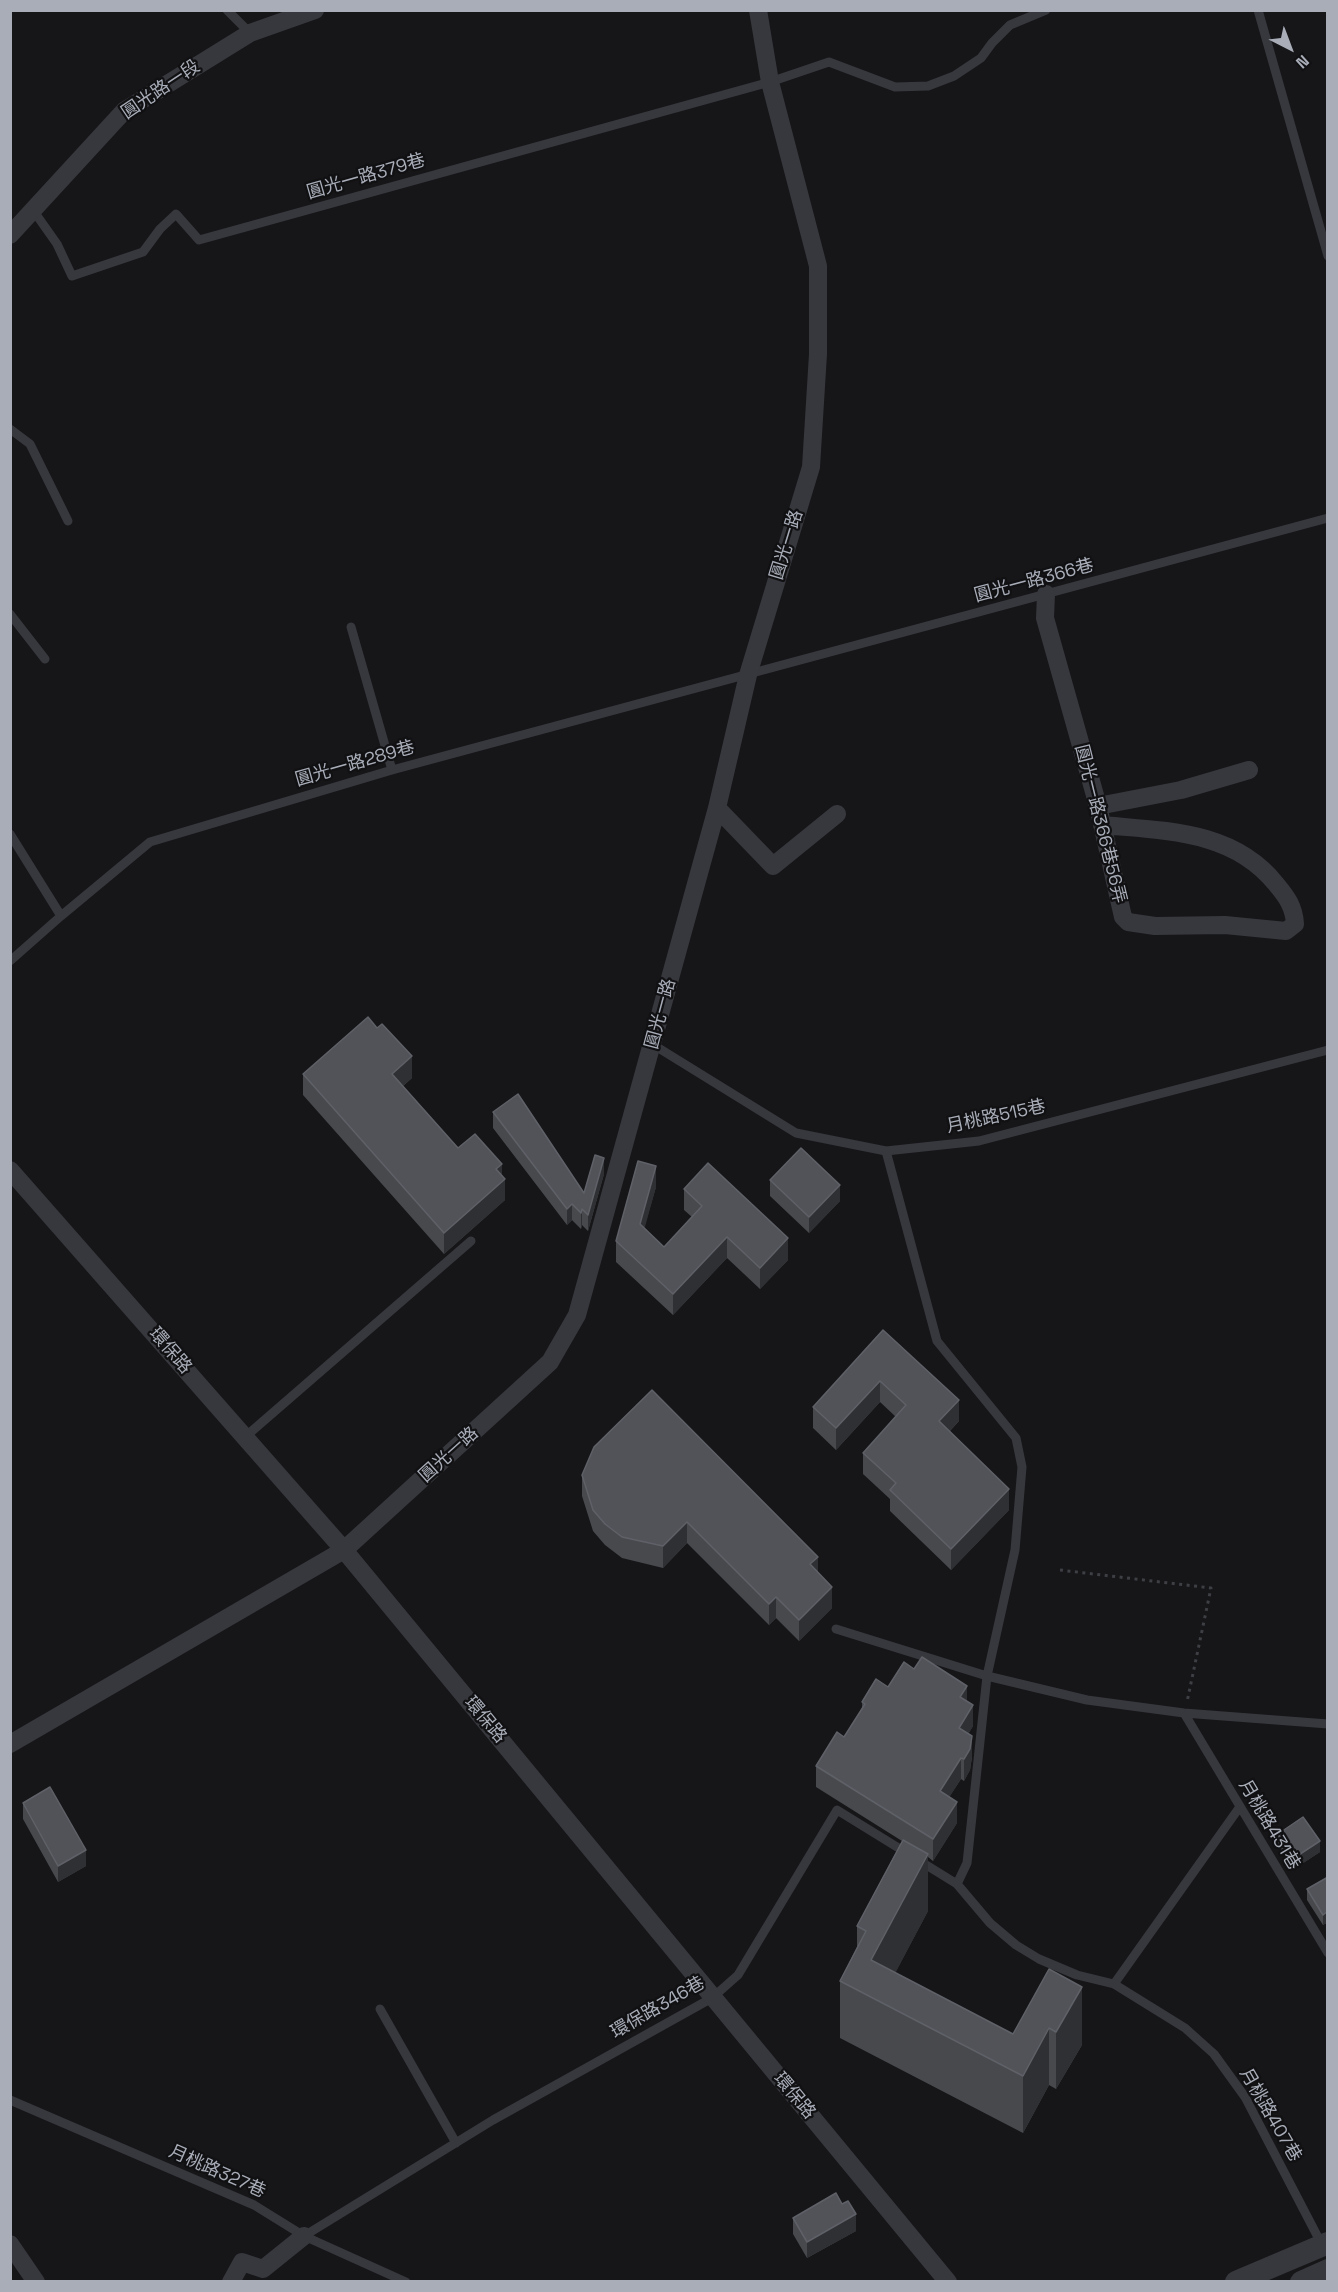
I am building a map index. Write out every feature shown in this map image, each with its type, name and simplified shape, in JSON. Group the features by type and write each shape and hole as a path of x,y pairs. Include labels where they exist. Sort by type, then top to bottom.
{"street":[{"name":"圓光路一段","path":"10,235 124,111 250,33 315,10"},
{"name":"圓光一路","path":"10,1744 344,1550 550,1362 577,1315 717,808 748,675 811,467 818,354 818,266 770,82 758,10"},
{"name":"圓光一路366巷56弄","path":"1046,594 1045,618 1098,806 1117,897 1123,917 1128,922 1155,926 1225,925 1286,931 1295,924 1290,901 1270,876 1240,851 1211,840 1180,834 1102,825"},
{"path":"1098,806 1181,790 1249,770"},
{"path":"717,808 773,866 837,814"},
{"name":"環保路","path":"10,1170 344,1550 948,2282"},
{"path":"231,2282 242,2262 263,2269 304,2236"},
{"path":"10,2244 36,2282"},
{"path":"1236,2282 1325,2244"},
{"path":"1301,2282 1328,2270"}],"lane":[{"path":"227,10 250,33"},
{"path":"770,82 829,62 895,87 928,86 954,76 981,58 1010,25 1046,10"},
{"path":"1258,10 1328,256"},
{"name":"圓光一路379巷","path":"33,210 57,244 72,276 143,252 160,229 176,214 199,240 770,82"},
{"path":"10,429 30,444 68,521"},
{"name":"圓光一路366巷","path":"748,675 1328,518"},
{"path":"10,614 45,659"},
{"path":"351,627 392,770"},
{"name":"圓光一路289巷","path":"10,961 150,842 392,770 748,675"},
{"path":"10,834 61,916"},
{"name":"月桃路515巷","path":"652,1044 796,1133 886,1151 979,1141 1328,1050"},
{"path":"886,1151 936,1341 1016,1438 1022,1467 1015,1550 987,1676 967,1863 957,1884"},
{"path":"245,1437 471,1241"},
{"path":"836,1629 987,1676 1087,1700 1184,1713 1328,1724"},
{"name":"月桃路431巷","path":"1184,1713 1328,1953"},
{"path":"1114,1984 1239,1808"},
{"name":"環保路346巷","path":"304,2236 493,2120 712,1998 738,1975 837,1810"},
{"name":"月桃路407巷","path":"837,1810 957,1884 990,1923 1016,1945 1039,1959 1077,1975 1114,1984 1185,2028 1214,2054 1245,2097 1325,2244"},
{"path":"380,2009 456,2143"},
{"name":"月桃路327巷","path":"10,2100 254,2205 304,2236 406,2282"}],"path":[{"path":"1060,1570 1211,1588 1184,1713"}],"building":[{"path":"368,1017 377,1028 382,1024 412,1056 392,1074 458,1148 475,1134 502,1164 496,1169 505,1179 444,1233 303,1074"},
{"path":"518,1094 584,1193 595,1155 604,1158 588,1215 582,1209 581,1213 572,1204 567,1209 493,1112"},
{"path":"801,1148 840,1185 809,1217 770,1180"},
{"path":"638,1161 656,1166 640,1224 664,1247 702,1206 684,1189 708,1163 788,1238 760,1268 727,1237 673,1294 616,1241"},
{"path":"883,1330 959,1400 939,1421 1009,1489 951,1549 890,1490 896,1483 863,1453 906,1405 880,1381 836,1428 813,1407"},
{"path":"652,1390 818,1557 810,1564 832,1587 799,1620 776,1597 769,1604 687,1522 663,1546 622,1537 605,1524 593,1510 582,1475 594,1447"},
{"path":"922,1657 967,1686 960,1697 973,1705 959,1728 972,1736 970,1749 964,1759 961,1758 940,1791 957,1802 933,1839 816,1766 837,1732 844,1737 865,1704 862,1702 876,1679 888,1687 904,1662 914,1669"},
{"path":"50,1787 86,1850 58,1866 23,1803"},
{"path":"1303,1817 1320,1841 1294,1858 1278,1834"},
{"path":"903,1840 928,1854 871,1960 1013,2034 1049,1969 1082,1987 1056,2032 1049,2028 1023,2076 840,1981 866,1931 857,1926"},
{"path":"1328,1877 1328,1911 1323,1915 1307,1889"},
{"path":"836,2193 842,2204 848,2201 856,2214 807,2242 793,2218"}]}
